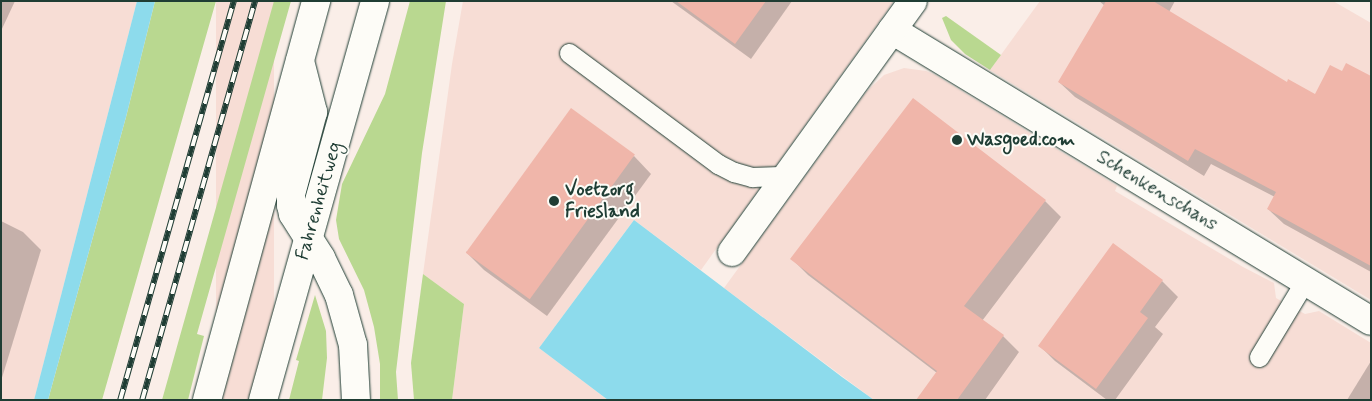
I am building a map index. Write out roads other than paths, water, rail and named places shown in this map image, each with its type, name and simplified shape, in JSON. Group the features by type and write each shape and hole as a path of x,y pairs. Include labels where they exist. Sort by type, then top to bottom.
{"main road":[{"path":"207,400 316,1"},
{"name":"Fahrenheitweg","path":"263,400 375,1"},
{"path":"732,252 913,1"},
{"name":"Schenkenschans","path":"892,30 1371,321"},
{"path":"300,60 313,112 291,194 291,205 293,214 321,258 339,295 353,345 356,400"}],"lane":[{"path":"569,53 718,164 734,172 752,176 787,176"},
{"path":"1259,357 1305,281"}],"water":[{"path":"137,1 155,1 126,117 48,400 34,400"},
{"path":"634,220 874,400 608,400 539,348"}],"railway":[{"path":"120,400 234,1"},
{"path":"142,400 255,1"}],"place":[{"name":"Wasgoed.com","path":"957,140"},
{"name":"Voetzorg Friesland","path":"554,201"}]}
